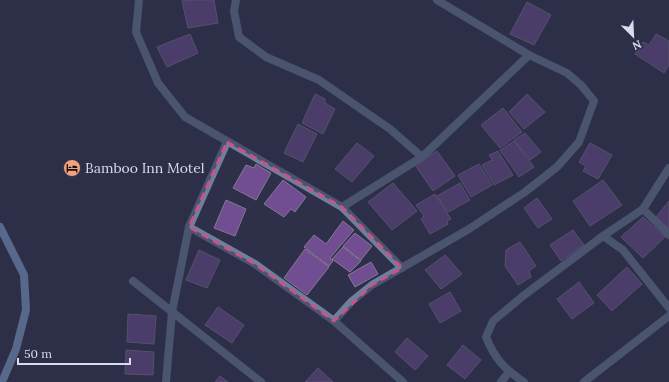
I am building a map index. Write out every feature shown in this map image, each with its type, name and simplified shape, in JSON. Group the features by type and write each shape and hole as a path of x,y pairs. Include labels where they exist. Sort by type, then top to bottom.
{"street":[{"path":"139,0 136,32 158,83 185,117 342,207 402,268"},
{"path":"236,0 234,11 239,37 266,57 319,80 390,129 422,157"},
{"path":"334,321 352,302 372,285 469,229 519,196 557,167 579,142 594,101 581,85 566,73 529,55 437,0"},
{"path":"342,207 422,157 529,55"},
{"path":"166,382 172,312 189,227 227,142"},
{"path":"524,382 508,372 493,354 486,337 493,322 523,296 603,236 643,209 669,168"},
{"path":"643,209 669,235"},
{"path":"0,227 24,275 26,310 16,349 2,382"},
{"path":"189,227 255,264 334,321 403,382"},
{"path":"603,236 623,250 669,308"},
{"path":"133,282 261,382"},
{"path":"584,382 669,316"},
{"path":"501,382 508,372"}],"highlighted area":[{"path":"227,142 342,207 402,268 372,285 334,321 255,264 189,227"}],"building":[{"path":"214,0 218,23 188,28 182,1"},
{"path":"527,2 551,15 534,45 510,34"},
{"path":"190,34 198,53 167,67 157,47"},
{"path":"656,34 669,41 669,65 664,73 635,54 643,42 649,45"},
{"path":"315,94 325,99 325,103 335,109 323,134 302,123"},
{"path":"527,94 545,112 524,129 509,112"},
{"path":"503,108 522,132 500,148 481,125"},
{"path":"298,124 317,134 303,162 284,153"},
{"path":"525,133 541,152 530,160 514,140"},
{"path":"514,141 534,167 519,177 500,150"},
{"path":"357,143 374,156 352,182 335,169"},
{"path":"590,143 612,155 598,179 583,171 586,166 579,162"},
{"path":"437,151 455,176 433,191 415,165"},
{"path":"498,151 513,175 494,185 482,165 492,160 489,155"},
{"path":"256,164 271,173 256,200 233,188 246,165 254,168"},
{"path":"479,164 492,185 471,197 458,175"},
{"path":"283,180 306,197 295,212 291,209 284,217 264,204"},
{"path":"603,180 622,205 590,226 573,201"},
{"path":"393,183 417,211 392,230 368,202"},
{"path":"460,183 470,200 448,212 437,196"},
{"path":"435,194 451,219 447,221 448,224 430,234 421,219 424,216 416,205"},
{"path":"537,198 552,219 538,228 524,208"},
{"path":"226,200 246,209 235,236 214,228"},
{"path":"669,201 669,229 656,217"},
{"path":"643,217 665,237 643,258 621,237"},
{"path":"343,221 354,230 330,258 333,261 329,266 304,247 314,235 326,244"},
{"path":"573,230 584,245 561,261 550,245"},
{"path":"355,233 372,246 361,260 343,246"},
{"path":"520,242 536,266 529,271 531,277 518,285 505,266 506,250"},
{"path":"343,247 361,261 350,272 332,259"},
{"path":"305,249 329,267 307,295 284,278"},
{"path":"199,250 220,260 207,288 186,280"},
{"path":"445,255 462,274 441,289 425,270"},
{"path":"371,262 378,274 355,287 348,275"},
{"path":"627,267 642,284 612,311 597,295"},
{"path":"579,282 594,303 572,319 557,299"},
{"path":"450,292 461,311 440,323 429,304"},
{"path":"218,307 244,325 232,343 205,325"},
{"path":"128,314 156,316 154,344 127,342"},
{"path":"407,338 428,356 415,370 395,352"},
{"path":"463,345 481,360 465,379 447,365"},
{"path":"126,350 154,352 153,375 125,374"},
{"path":"318,368 333,382 305,382"},
{"path":"220,376 228,382 215,382"}],"place":[{"name":"Bamboo Inn Motel","path":"72,168"}]}
